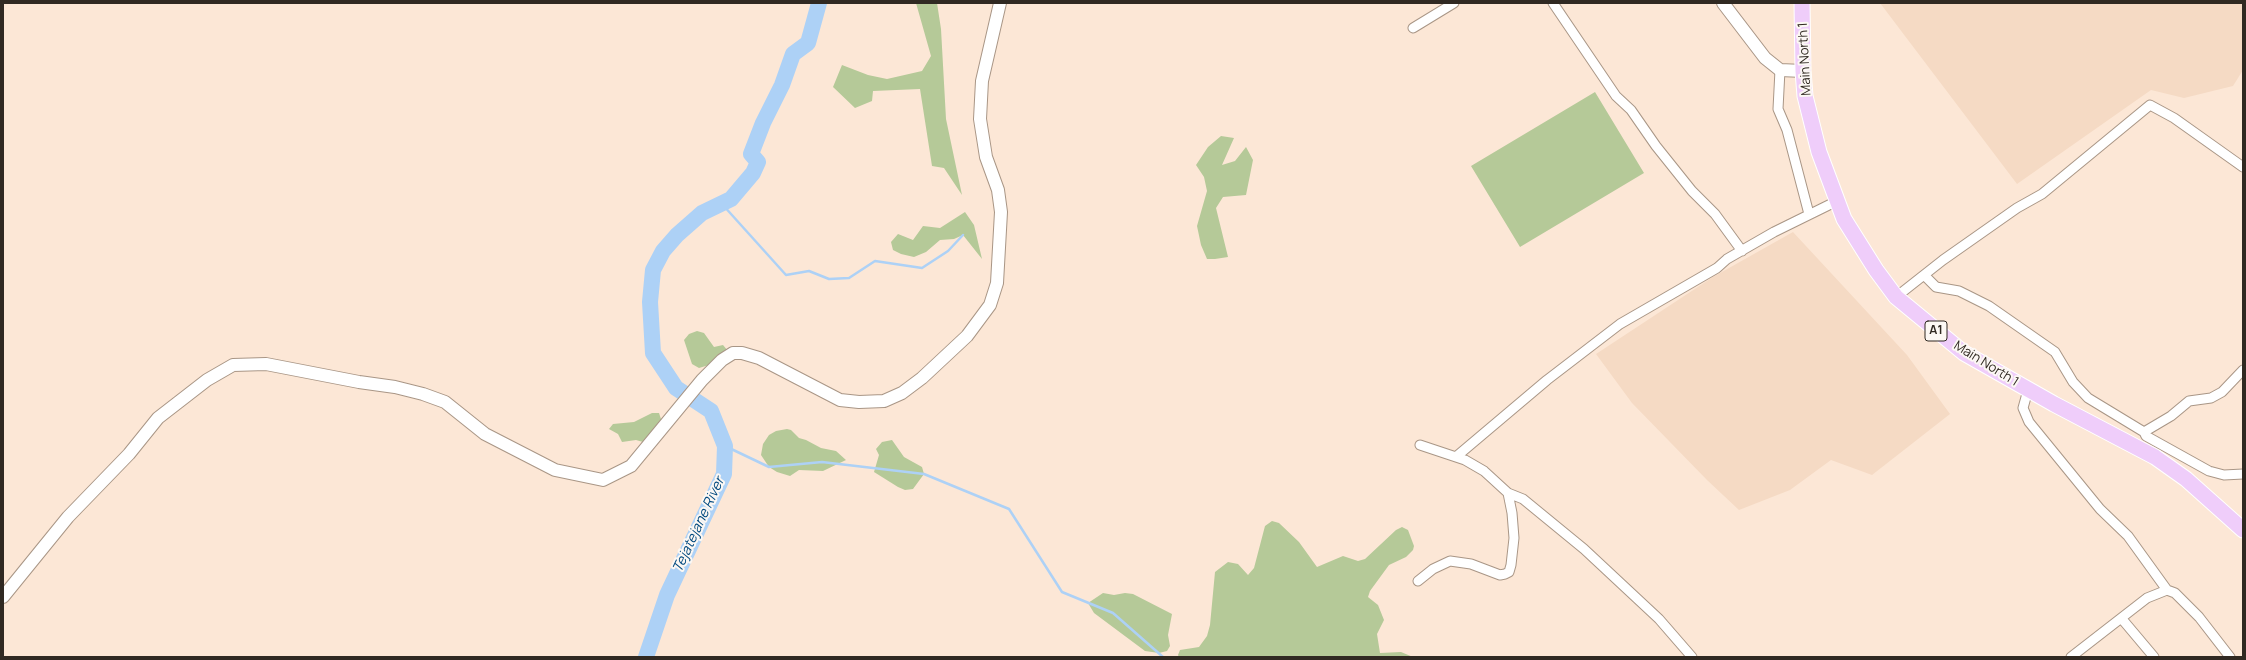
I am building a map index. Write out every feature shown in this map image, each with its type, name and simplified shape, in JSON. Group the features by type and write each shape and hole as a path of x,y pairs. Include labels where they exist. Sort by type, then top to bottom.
{"main road":[{"name":"Main North 1","path":"1802,3 1805,96 1819,152 1844,219 1876,270 1896,297 1964,353 2028,390 2155,457 2186,479 2243,530"}],"street":[{"path":"3,597 68,517 129,454 158,418 207,380 233,365 266,364 359,382 395,387 423,394 445,402 486,434 555,470 603,480 631,466 702,380 722,360 733,353 742,353 758,358 840,400 859,402 884,401 902,393 922,378 967,336 990,305 997,283 1001,232 998,190 986,156 980,119 982,81 1000,3"},
{"path":"1413,28 1454,3"},
{"path":"1553,3 1616,96 1631,110 1692,191 1726,226 1742,251"},
{"path":"1723,3 1765,58 1780,70 1803,71"},
{"path":"1780,70 1778,109 1787,130 1809,214"},
{"path":"1896,297 2017,208 2042,194 2150,105 2174,118 2243,167"},
{"path":"1457,456 1547,380 1620,324 1717,268 1726,259 1809,214 1837,201"},
{"path":"1924,275 1936,287 1959,291 1989,306 2055,352 2073,382 2088,398 2144,432 2146,436 2209,471 2224,475 2243,474"},
{"path":"2144,432 2170,416 2189,401 2211,398 2222,392 2243,370"},
{"path":"2028,390 2023,408 2029,422 2100,509 2128,536 2167,590 2175,593 2199,617 2230,657"},
{"path":"1420,445 1457,456 1484,471 1508,493 1523,499 1584,549 1659,618 1692,657"},
{"path":"1418,581 1433,569 1450,561 1471,564 1500,575 1509,572 1514,538 1512,513 1508,493"},
{"path":"2071,657 2122,619 2147,598 2167,590"},
{"path":"2122,619 2154,657"}],"shaded area":[{"path":"1880,3 2243,3 2243,70 2233,86 2184,98 2151,90 2017,184"},
{"path":"1793,232 1907,355 1950,414 1872,475 1831,460 1790,490 1739,510 1707,480 1632,403 1596,354 1713,277"}],"green space":[{"path":"916,3 937,3 941,29 946,119 962,195 944,168 932,166 920,89 873,91 872,101 855,108 833,87 842,65 868,75 887,79 922,71 931,56"},
{"path":"1595,92 1644,173 1520,247 1471,166"},
{"path":"1221,136 1234,138 1222,165 1235,161 1246,147 1253,160 1246,195 1223,197 1216,208 1228,257 1207,259 1201,245 1197,226 1207,191 1204,177 1196,165 1208,147"},
{"path":"965,212 974,225 982,259 963,235 954,239 940,240 926,252 914,257 901,254 893,250 891,242 898,234 913,240 923,226 940,228"},
{"path":"697,331 704,333 714,347 723,345 728,351 709,365 699,368 692,364 684,340 689,334"},
{"path":"652,413 659,413 662,422 643,442 636,440 622,442 618,434 609,429 613,424 634,422"},
{"path":"787,429 791,430 799,438 821,448 836,451 846,460 823,471 799,470 790,476 777,472 769,467 761,455 763,444 769,435 776,431"},
{"path":"892,440 904,457 922,467 924,474 913,489 905,490 898,487 874,472 879,455 876,449 882,442"},
{"path":"1272,521 1279,523 1299,542 1317,567 1343,556 1358,561 1365,559 1396,530 1402,527 1408,530 1414,546 1413,550 1406,557 1389,565 1370,591 1368,597 1378,605 1384,620 1377,634 1380,653 1401,652 1413,657 1179,657 1178,655 1180,650 1199,647 1207,636 1210,625 1215,572 1228,562 1238,564 1248,575 1254,568 1265,526"},
{"path":"1103,593 1114,595 1125,593 1133,594 1172,614 1168,635 1170,646 1167,651 1159,653 1145,651 1094,613 1088,603"}],"waterway":[{"name":"Tejatejane River","path":"646,657 667,595 724,474 725,446 711,411 676,388 653,353 650,302 653,270 663,251 677,235 702,213 731,199 753,173 758,162 751,154 763,123 782,85 793,54 808,43 819,3"},
{"path":"722,204 786,275 809,271 829,279 849,278 875,261 922,268 948,251 963,235"},
{"path":"725,446 769,467 822,462 924,474 1009,509 1062,592 1113,613 1163,657"}]}
